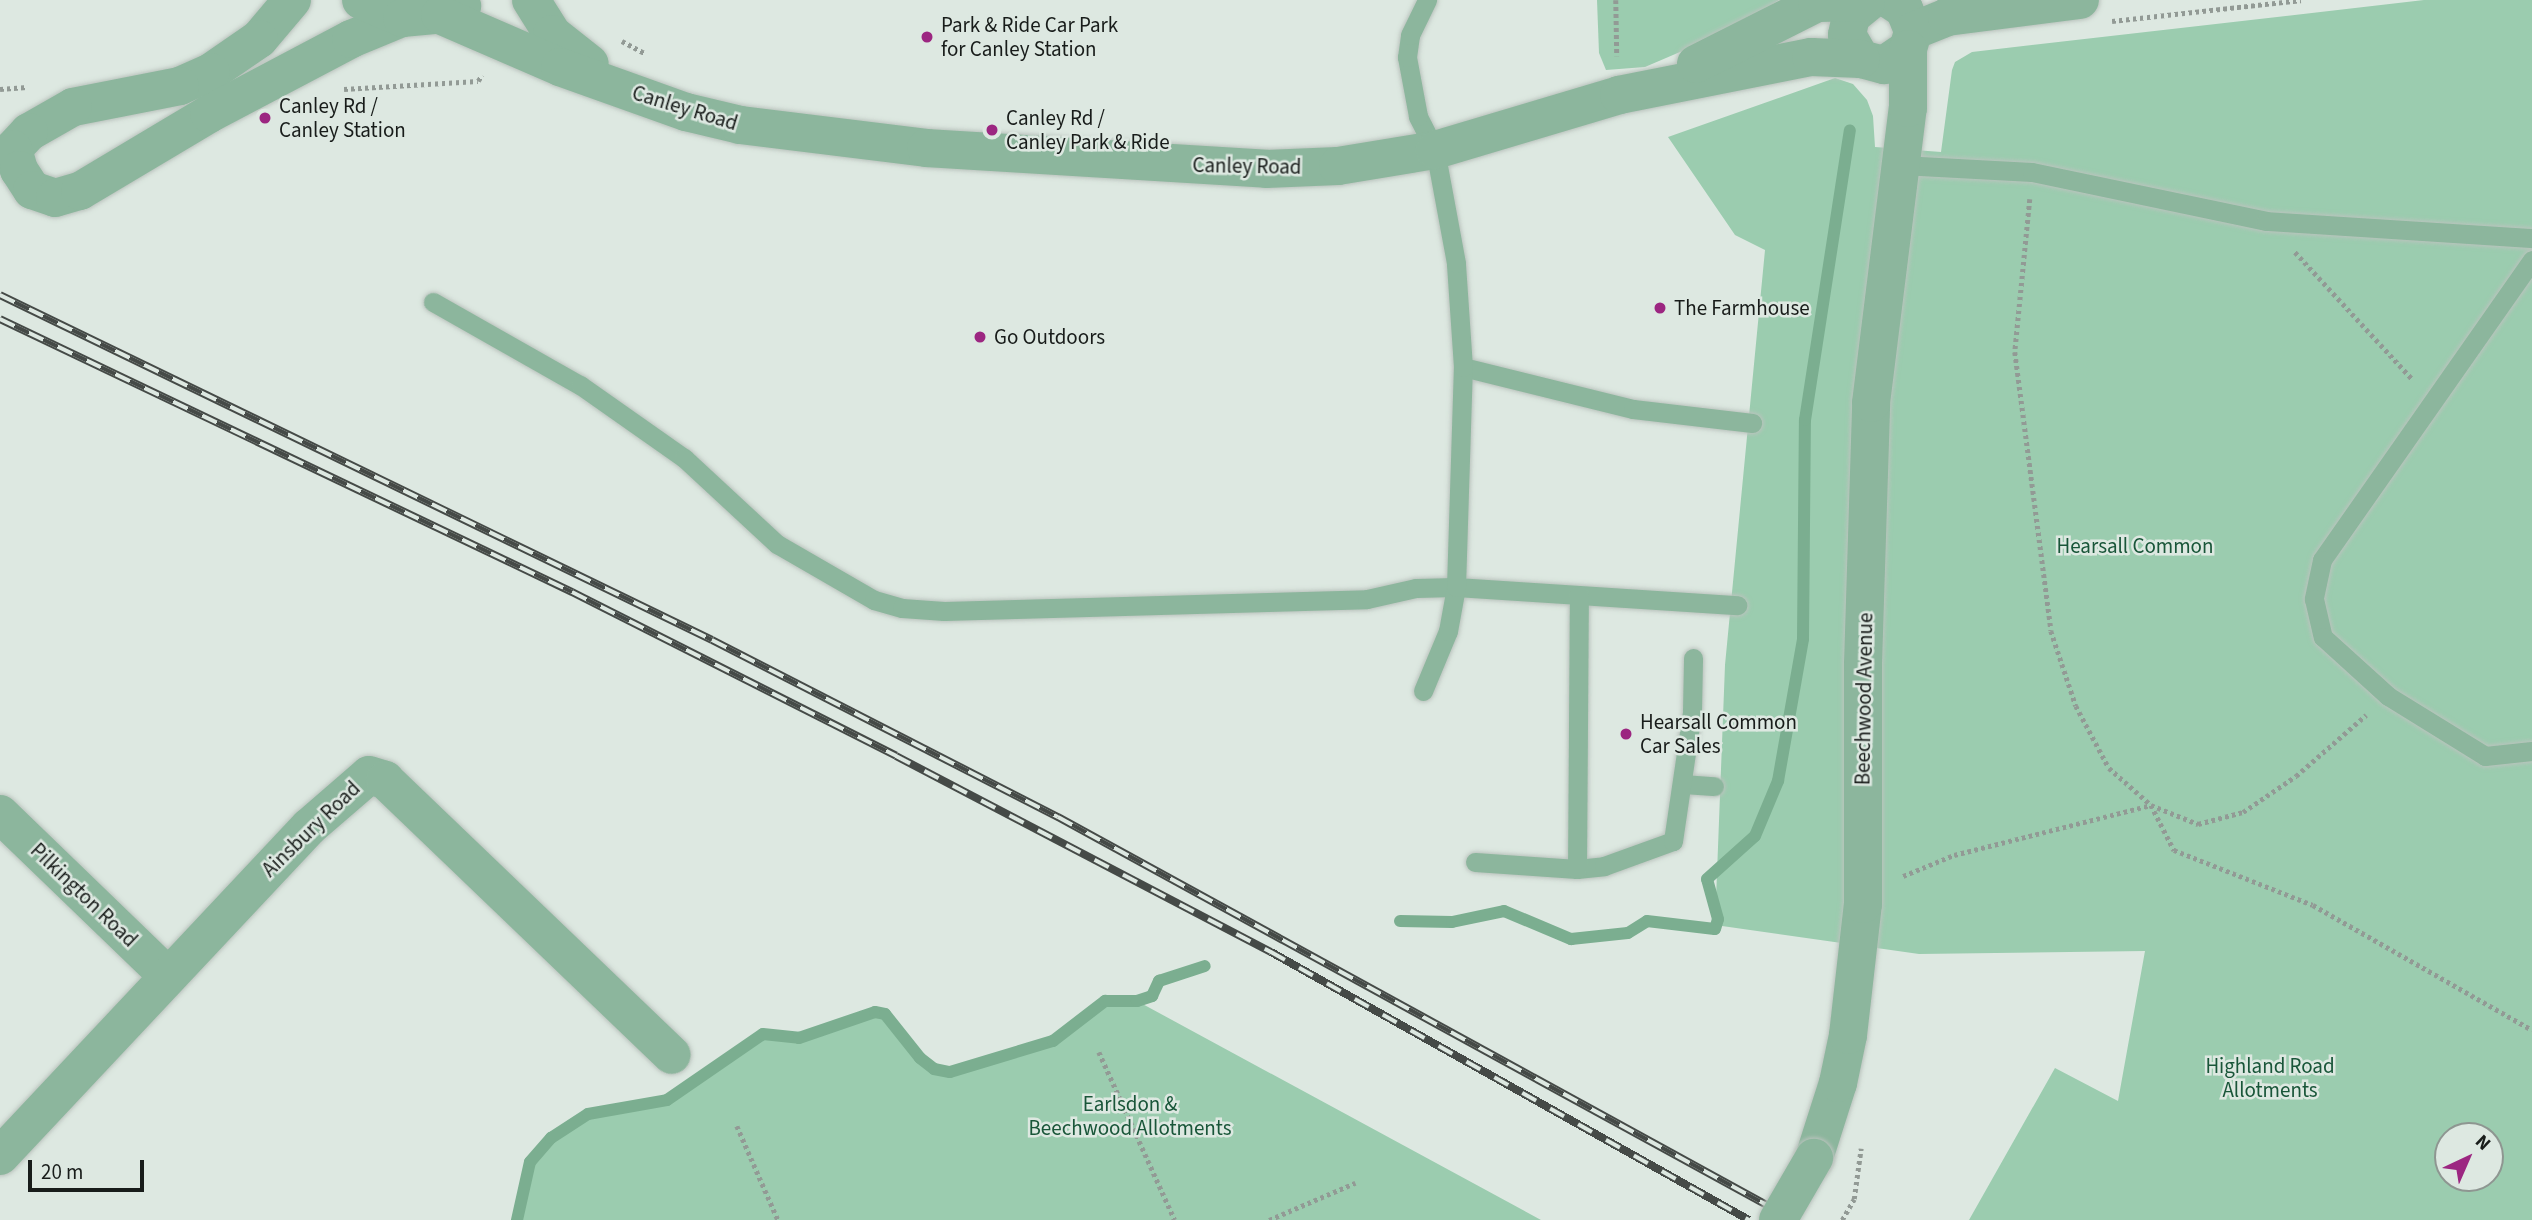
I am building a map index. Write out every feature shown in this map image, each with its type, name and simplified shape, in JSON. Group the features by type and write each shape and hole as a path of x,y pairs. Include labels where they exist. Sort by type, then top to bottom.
{"street":[{"path":"292,0 259,39 211,72 180,86 73,107 29,131 13,149 19,170 33,190 55,198 80,191 209,114 326,53 402,18 454,8"},
{"path":"361,0 402,18"},
{"name":"Canley Road","path":"531,0 552,34 622,88"},
{"path":"1876,1 1904,9 1889,51 1849,43 1848,26 1856,8 1876,1"},
{"name":"Canley Road","path":"454,8 504,39 561,67 740,125 926,148 1266,169 1338,166 1435,150 1619,95 1734,49 1818,3 1876,1"},
{"name":"Canley Road","path":"1619,95 1811,57 1889,51 1947,17 2090,11"},
{"name":"Beechwood Avenue","path":"1777,1220 1814,1158 1838,1083 1848,1035 1863,893 1863,664 1871,403 1900,165 1889,51"},
{"name":"Ainsbury Road","path":"0,1156 167,975 309,827 369,775 385,780 672,1055"},
{"name":"Pilkington Road","path":"0,814 167,975"}],"lane":[{"path":"1423,691 1448,631 1456,587 1463,367 1456,263 1435,150 1419,116 1407,57 1410,35 1427,0"},
{"path":"1900,165 2032,172 2266,221 2532,238"},
{"path":"2532,260 2322,560 2314,599 2323,637 2388,696 2485,756 2532,751"},
{"path":"433,302 580,385 684,458 777,544 874,600 893,605 944,611 1367,599 1416,587 1456,587 1737,605"},
{"path":"1463,367 1633,409 1752,423"},
{"path":"1577,869 1579,595"},
{"path":"1475,862 1577,869 1604,866 1673,841 1682,784 1693,659"},
{"path":"1682,784 1714,786"}],"path":[{"path":"1616,0 1619,95"},
{"path":"2090,11 2301,0"},
{"path":"610,35 657,59"},
{"path":"326,53 340,89 478,81 504,39"},
{"path":"2032,172 2015,352 2051,631 2076,706 2109,768 2151,805 2198,824 2243,813 2296,776 2388,696"},
{"path":"2266,221 2432,401"},
{"path":"1863,893 1954,855 2151,805"},
{"path":"2151,805 2174,850 2313,905 2532,1030"},
{"path":"1099,1052 1175,1220"},
{"path":"737,1126 778,1220"},
{"path":"1269,1220 1355,1183"}],"green space":[{"path":"1597,0 1779,0 1736,28 1645,67 1606,70 1599,53"},
{"name":"Hearsall Common","path":"2424,0 2532,0 2532,1220 1969,1220 2055,1068 2118,1101 2145,951 1919,954 1715,925 1725,665 1765,250 1735,235 1668,137 1835,78 1853,84 1867,100 1873,116 1875,147 1941,152 1955,62 1972,52"},
{"name":"Earlsdon & Beechwood Allotments","path":"1121,998 1137,1001 1541,1220 517,1220 530,1162 551,1138 588,1114 667,1100 763,1034 799,1038 875,1012 885,1014 920,1058 934,1069 950,1072 1053,1041 1105,1001"}],"waterway":[{"path":"1400,921 1452,922 1504,911 1571,939 1628,933 1647,921 1715,929 1718,919 1707,879 1755,836 1778,781 1803,639 1805,420 1850,130"},
{"path":"517,1220 530,1162 551,1138 588,1114 667,1100 763,1034 799,1038 875,1012 885,1014 920,1058 934,1069 950,1072 1053,1041 1105,1001 1137,1001 1152,996 1159,981 1205,966"}],"railway":[{"path":"0,295 712,640 1058,817 1794,1220"},
{"path":"0,319 572,592 896,756 1271,952 1749,1220"}],"place":[{"name":"Park & Ride Car Park for Canley Station","path":"927,37"},
{"name":"Canley Rd / Canley Station","path":"265,118"},
{"name":"Canley Rd / Canley Park & Ride","path":"992,130"},
{"name":"The Farmhouse","path":"1660,308"},
{"name":"Go Outdoors","path":"980,337"},
{"name":"Hearsall Common Car Sales","path":"1626,734"}],"park label":[{"name":"Highland Road Allotments","path":"2270,1078"}]}
